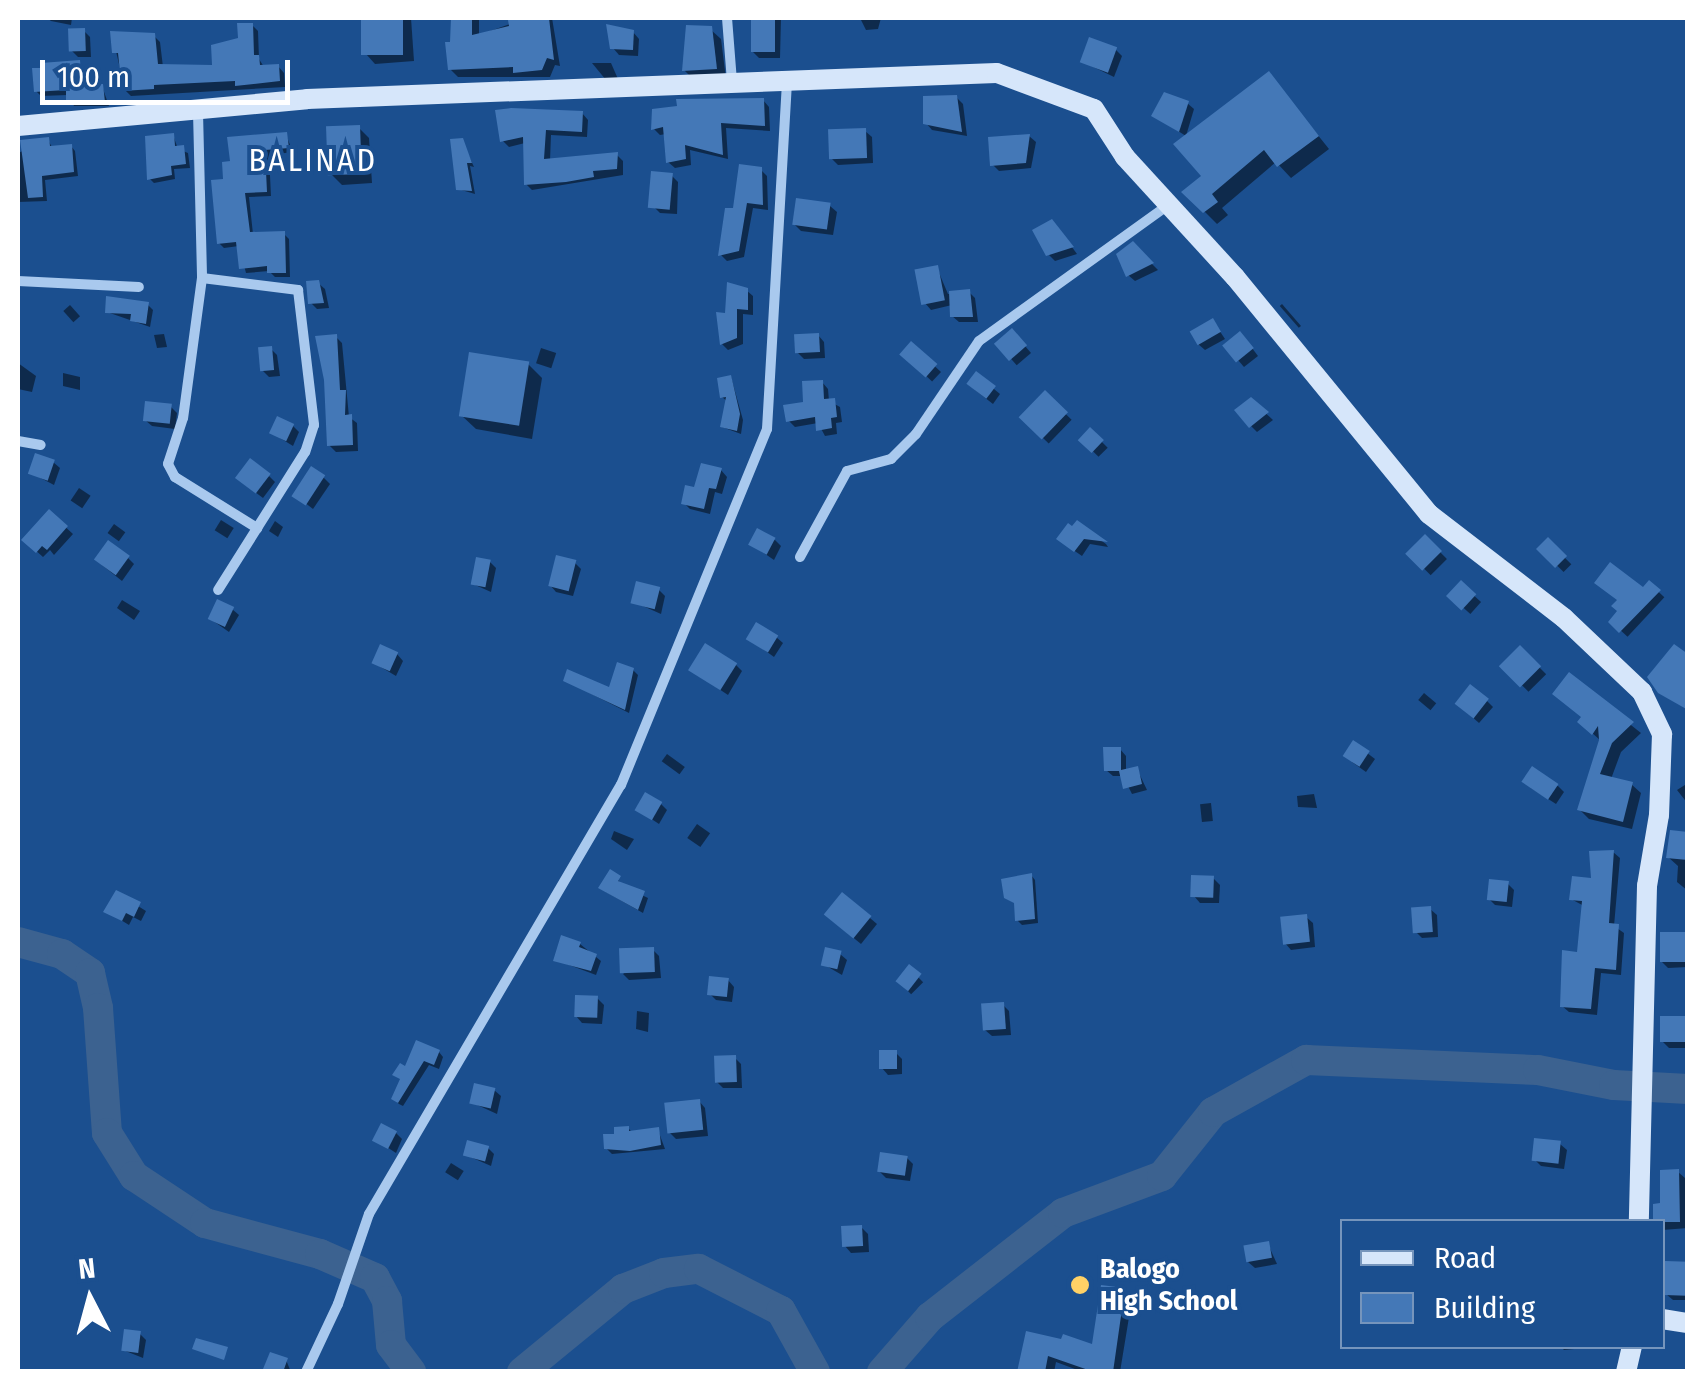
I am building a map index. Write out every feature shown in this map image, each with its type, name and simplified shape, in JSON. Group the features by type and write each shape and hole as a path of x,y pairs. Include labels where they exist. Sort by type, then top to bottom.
{"main road":[{"path":"18,126 307,99 997,73 1094,109 1125,157 1235,276 1429,514 1564,618 1642,692 1662,734 1659,815 1647,886 1640,1054 1639,1219"}],"street":[{"path":"728,18 732,81"},
{"path":"306,1372 338,1304 368,1214 621,785 767,429 787,78"},
{"path":"198,112 202,278 183,418 168,464 175,477 257,528"},
{"path":"800,557 848,471 891,459 916,434 979,342 1168,204"},
{"path":"202,278 298,290 314,425 305,452 218,590"},
{"path":"18,281 139,286"},
{"path":"18,441 40,446"}],"building":[{"path":"361,18 403,18 403,55 361,55"},
{"path":"451,18 472,18 472,35 509,26 508,20 549,18 554,60 547,58 542,70 513,73 513,67 448,70 445,42 450,42"},
{"path":"751,18 775,18 775,52 751,52"},
{"path":"237,23 253,23 254,55 259,55 260,65 279,64 280,81 235,86 235,81 154,85 154,89 122,91 118,53 112,53 110,31 155,33 158,64 212,65 211,45 238,38"},
{"path":"606,24 634,30 633,50 610,49"},
{"path":"686,25 712,26 717,69 682,71"},
{"path":"85,28 86,51 69,52 68,29"},
{"path":"1089,37 1117,47 1108,73 1080,62"},
{"path":"80,60 82,85 103,84 105,102 66,101 66,90 34,92 32,68 41,68 41,63"},
{"path":"1269,71 1319,136 1277,167 1264,150 1212,194 1218,202 1203,213 1181,192 1201,176 1173,144"},
{"path":"1164,92 1189,101 1179,132 1151,116"},
{"path":"957,95 962,132 923,124 923,96"},
{"path":"764,98 765,126 721,123 723,155 685,145 686,159 666,163 663,127 651,130 652,109 677,106 676,99"},
{"path":"495,110 583,111 582,132 546,130 544,159 618,152 617,169 593,171 594,177 566,182 524,185 523,137 500,142"},
{"path":"360,125 362,174 328,175 326,126"},
{"path":"866,128 867,158 829,159 828,129"},
{"path":"287,132 289,148 265,150 267,192 245,193 250,232 285,231 286,273 267,273 267,266 239,269 236,242 217,244 211,180 223,179 222,162 230,161 227,137"},
{"path":"174,133 175,146 184,145 186,164 171,166 172,175 147,180 145,136"},
{"path":"1030,134 1026,163 990,166 988,137"},
{"path":"49,137 50,146 72,144 74,172 42,176 43,197 28,198 20,140"},
{"path":"463,138 472,163 467,163 472,191 456,190 450,139"},
{"path":"739,164 762,167 763,205 747,203 739,251 718,256 725,208 733,208"},
{"path":"651,171 673,173 670,210 648,208"},
{"path":"796,198 831,203 827,230 792,225"},
{"path":"1052,219 1074,247 1046,256 1032,230"},
{"path":"1133,241 1154,263 1126,277 1116,254"},
{"path":"938,265 945,300 921,305 914,270"},
{"path":"319,280 324,303 308,304 306,281"},
{"path":"727,282 748,288 748,310 737,309 737,338 720,345 716,312 725,313"},
{"path":"970,289 973,317 950,317 949,291"},
{"path":"106,296 149,302 146,324 130,321 131,314 105,313"},
{"path":"1213,318 1221,332 1198,345 1190,332"},
{"path":"1012,328 1027,345 1009,361 994,344"},
{"path":"1240,331 1254,348 1236,363 1222,345"},
{"path":"819,333 820,352 795,353 794,334"},
{"path":"337,334 340,390 346,390 345,415 352,414 353,445 327,446 324,380 315,336"},
{"path":"911,341 937,364 926,378 899,355"},
{"path":"272,346 274,370 260,371 258,347"},
{"path":"469,352 529,362 519,426 459,416"},
{"path":"976,371 996,386 986,399 966,384"},
{"path":"731,375 740,414 737,431 720,427 726,397 720,398 717,378"},
{"path":"823,380 824,399 835,398 837,417 831,418 832,428 816,431 815,417 786,422 783,405 803,402 802,381"},
{"path":"1045,390 1068,412 1042,440 1019,417"},
{"path":"1251,397 1269,412 1249,428 1234,410"},
{"path":"145,401 172,404 170,424 143,421"},
{"path":"277,416 294,424 286,441 269,433"},
{"path":"1090,427 1104,440 1092,453 1078,440"},
{"path":"35,453 55,460 48,481 28,474"},
{"path":"250,458 271,474 256,494 235,478"},
{"path":"701,463 722,468 716,489 709,488 704,509 681,504 685,485 694,487"},
{"path":"311,466 325,475 306,505 291,496"},
{"path":"49,509 68,526 47,550 42,546 36,553 21,540"},
{"path":"1077,520 1108,542 1084,539 1074,552 1056,539 1068,523 1072,526"},
{"path":"757,528 776,538 767,555 748,545"},
{"path":"1425,534 1442,551 1422,571 1405,554"},
{"path":"1548,537 1567,556 1555,568 1536,549"},
{"path":"108,540 130,556 116,575 94,559"},
{"path":"556,555 576,560 569,591 548,586"},
{"path":"476,557 491,560 485,587 471,584"},
{"path":"1610,562 1643,587 1649,580 1661,590 1619,633 1608,622 1617,611 1611,606 1617,600 1594,583"},
{"path":"1461,580 1476,594 1461,610 1446,596"},
{"path":"636,581 660,587 655,609 630,603"},
{"path":"217,599 234,607 225,627 208,619"},
{"path":"756,622 778,635 768,653 746,639"},
{"path":"705,643 737,663 720,690 688,670"},
{"path":"380,644 398,652 390,671 371,663"},
{"path":"1674,644 1688,654 1688,710 1658,693 1647,677"},
{"path":"1520,645 1541,666 1520,687 1499,666"},
{"path":"617,662 634,668 625,710 563,681 567,669 609,687"},
{"path":"1569,672 1634,722 1612,743 1600,774 1633,782 1623,822 1577,810 1599,740 1598,726 1592,735 1577,722 1581,717 1552,694"},
{"path":"1470,684 1489,699 1474,718 1455,704"},
{"path":"1353,740 1370,751 1359,767 1343,756"},
{"path":"1103,747 1121,747 1121,770 1138,766 1142,784 1123,789 1119,771 1104,771"},
{"path":"1532,766 1559,784 1548,800 1521,782"},
{"path":"645,792 662,802 652,820 634,810"},
{"path":"1670,830 1688,832 1688,860 1666,858"},
{"path":"1614,850 1609,923 1619,924 1616,970 1595,968 1591,1009 1560,1007 1562,950 1577,952 1582,901 1569,900 1572,876 1591,878 1589,851"},
{"path":"610,869 621,876 618,881 645,891 638,910 598,888"},
{"path":"1032,873 1035,919 1015,921 1014,903 1004,898 1001,879"},
{"path":"1191,875 1214,876 1213,898 1190,897"},
{"path":"1489,879 1509,881 1507,902 1487,900"},
{"path":"116,890 141,902 134,917 126,913 122,921 103,912"},
{"path":"842,892 872,916 853,938 824,915"},
{"path":"1431,906 1433,932 1413,933 1411,907"},
{"path":"1307,914 1310,942 1283,945 1280,917"},
{"path":"1660,932 1688,932 1688,962 1660,962"},
{"path":"561,935 581,942 579,947 597,954 591,971 553,961"},
{"path":"654,947 655,972 620,973 619,948"},
{"path":"825,947 842,951 837,969 821,966"},
{"path":"909,964 922,974 908,991 895,981"},
{"path":"709,976 729,978 727,997 707,995"},
{"path":"575,995 598,996 597,1018 574,1017"},
{"path":"1004,1002 1006,1029 983,1031 981,1004"},
{"path":"1660,1016 1686,1016 1686,1042 1660,1042"},
{"path":"416,1040 440,1050 434,1065 424,1061 398,1103 391,1099 400,1079 392,1075 400,1063 405,1066"},
{"path":"879,1050 897,1050 897,1069 879,1069"},
{"path":"736,1055 737,1082 715,1083 714,1056"},
{"path":"474,1083 495,1088 491,1108 469,1103"},
{"path":"700,1099 703,1130 667,1134 664,1103"},
{"path":"381,1123 397,1131 388,1149 372,1141"},
{"path":"629,1126 629,1131 659,1127 661,1145 630,1151 604,1149 603,1134 614,1134 614,1127"},
{"path":"1534,1138 1561,1141 1558,1164 1532,1161"},
{"path":"467,1140 489,1146 485,1161 463,1155"},
{"path":"880,1152 908,1156 905,1176 877,1172"},
{"path":"1679,1169 1680,1222 1653,1219 1653,1204 1660,1203 1660,1170"},
{"path":"862,1225 863,1246 842,1247 841,1226"},
{"path":"1269,1241 1272,1258 1246,1262 1243,1246"},
{"path":"1665,1261 1688,1262 1687,1296 1665,1295"},
{"path":"1101,1285 1125,1288 1113,1372 1094,1372 1048,1356 1045,1372 1017,1372 1026,1331 1061,1339 1063,1334 1092,1344"},
{"path":"124,1329 141,1331 138,1353 121,1351"},
{"path":"196,1338 228,1347 224,1360 192,1349"},
{"path":"270,1352 288,1358 283,1372 263,1369"}],"waterway":[{"path":"18,942 62,954 90,973 98,1008 107,1133 134,1176 205,1223 320,1254 375,1278 387,1301 391,1345 411,1372"},
{"path":"882,1372 930,1317 1063,1213 1162,1176 1213,1112 1306,1060 1538,1070 1614,1085 1688,1089"},
{"path":"522,1372 623,1289 664,1273 699,1269 781,1311 815,1372"}],"place":[{"name":"Balogo High School","path":"1080,1285"}],"district":[{"name":"BALINAD","path":"313,160"}]}
